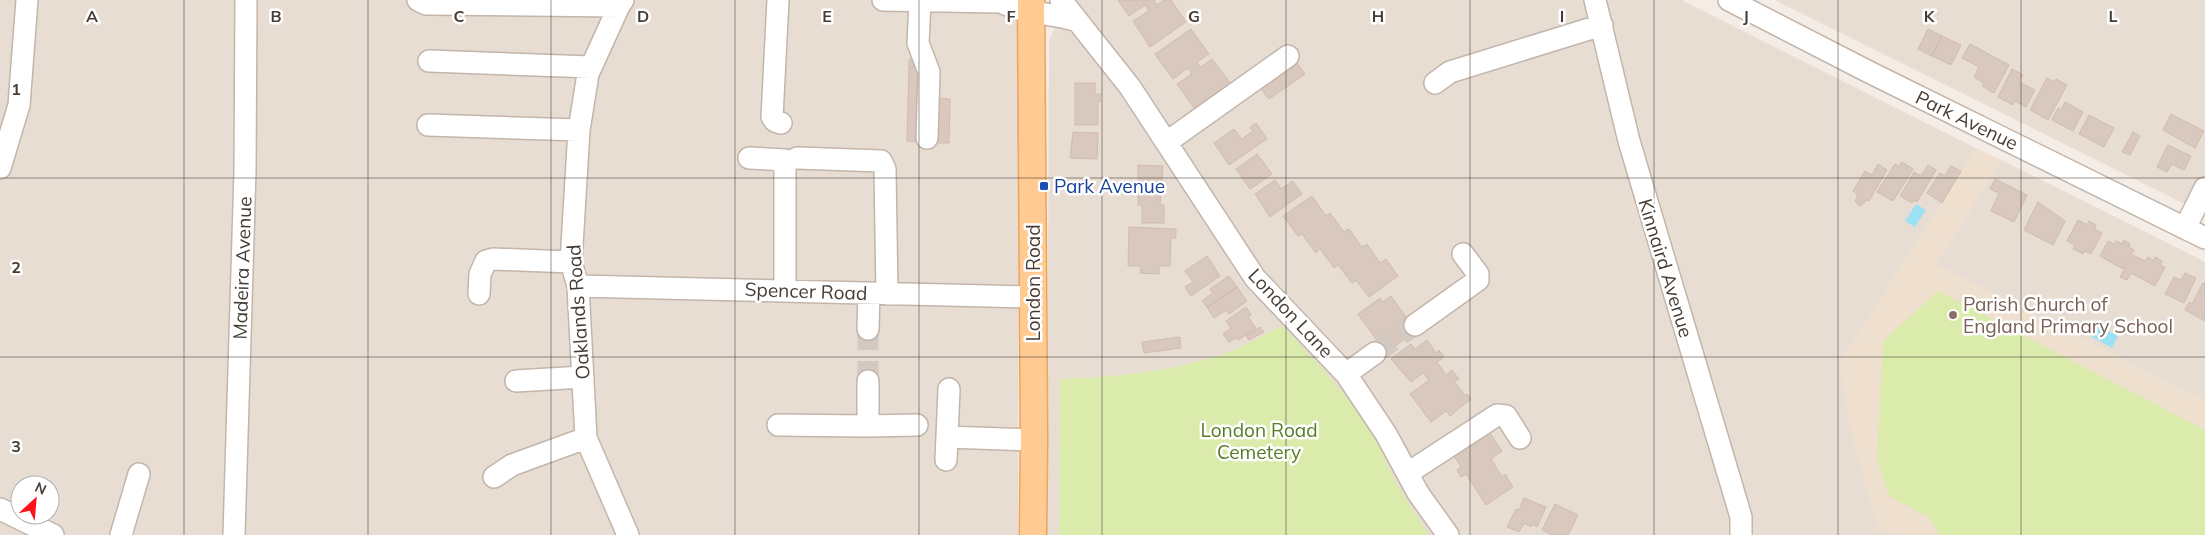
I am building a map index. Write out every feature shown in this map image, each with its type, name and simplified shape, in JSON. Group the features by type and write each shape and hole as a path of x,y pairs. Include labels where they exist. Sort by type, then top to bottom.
{"main road":[{"name":"London Road","path":"1031,14 1033,535"}],"street":[{"path":"0,168 20,105 27,0"},
{"name":"Madeira Avenue","path":"234,535 245,171 246,0"},
{"path":"418,0 426,4 621,3"},
{"path":"778,0 772,117 775,121 781,123"},
{"path":"883,0 1001,2 1031,14 1060,15 1078,21"},
{"name":"London Lane","path":"1061,0 1130,87 1255,278 1346,374 1386,434 1418,493 1448,535"},
{"name":"Kinnaird Avenue","path":"1596,0 1628,141 1741,518 1741,535"},
{"name":"Park Avenue","path":"1729,0 1871,73 2205,238"},
{"path":"923,2 918,44 929,72 927,138"},
{"name":"Oaklands Road","path":"621,3 588,74 579,130 571,262 578,286 586,438 628,535"},
{"path":"1435,83 1450,72 1602,26"},
{"path":"1167,142 1288,56"},
{"path":"429,62 591,67"},
{"path":"428,125 579,130"},
{"path":"749,158 785,160 785,290"},
{"path":"797,158 881,161 885,169 878,294 868,329"},
{"path":"2186,228 2205,188"},
{"path":"1415,325 1478,280 1478,274 1463,254"},
{"path":"479,294 480,274 486,261 493,259 571,262"},
{"name":"Spencer Road","path":"578,286 1033,298"},
{"path":"1346,374 1375,353"},
{"path":"516,381 583,377"},
{"path":"868,381 868,426"},
{"path":"946,460 949,389"},
{"path":"1408,473 1497,415 1506,416 1520,438"},
{"path":"778,425 917,425"},
{"path":"947,437 1034,440"},
{"path":"494,477 512,465 586,438"},
{"path":"120,535 139,474"},
{"path":"0,509 53,535"}],"shaded area":[{"path":"0,0 1014,0 1017,23 1019,149 1018,535 0,535"},
{"path":"1069,0 1681,0 1976,148 1839,364 1923,535 1047,535 1049,40"},
{"path":"1775,0 2205,0 2205,214"},
{"name":"Parish Church of England Primary School","path":"1976,148 2001,160 1936,265 2205,400 2205,535 1923,535 1878,531 1852,435 1839,364"},
{"path":"2001,160 2205,262 2205,400 1936,265"}],"green space":[{"name":"Parish Church of England Primary School","path":"1938,291 2205,430 2205,535 1940,535 1928,517 1889,496 1877,460 1883,341"},
{"name":"London Road Cemetery","path":"1282,326 1320,366 1352,404 1374,435 1395,481 1428,535 1059,535 1060,379 1148,372 1191,363 1234,350"}],"water":[{"path":"1916,204 1926,210 1915,227 1905,221"},
{"path":"2098,326 2118,336 2112,348 2092,337"}],"building":[{"path":"1118,0 1154,0 1157,5 1164,0 1171,0 1186,22 1150,47 1133,21 1149,11 1145,5 1129,16"},
{"path":"1191,29 1209,54 1197,62 1201,67 1212,59 1233,87 1197,112 1177,84 1192,74 1188,68 1173,79 1155,54"},
{"path":"1928,29 1942,36 1932,56 1918,49"},
{"path":"1942,36 1961,45 1951,65 1932,56"},
{"path":"1970,44 2009,65 1994,93 1982,86 1984,83 1974,77 1979,67 1962,58"},
{"path":"909,59 917,59 921,67 909,67"},
{"path":"1297,63 1305,74 1269,99 1261,89"},
{"path":"909,67 921,67 919,142 907,141"},
{"path":"2012,69 2023,75 2019,82 2035,90 2026,107 2015,101 2013,105 1998,97"},
{"path":"2047,78 2055,82 2056,79 2067,85 2048,120 2030,110"},
{"path":"1075,83 1095,83 1095,94 1100,94 1098,125 1075,125"},
{"path":"937,98 950,99 949,143 936,143"},
{"path":"2065,102 2083,112 2073,131 2052,120 2058,108 2061,110"},
{"path":"2171,114 2204,131 2195,148 2163,130"},
{"path":"2089,115 2114,128 2104,147 2079,134"},
{"path":"1256,123 1267,139 1229,165 1214,143 1234,129 1242,139 1253,131 1250,127"},
{"path":"1073,132 1098,133 1097,159 1070,158"},
{"path":"2133,132 2140,136 2130,155 2122,152"},
{"path":"2168,145 2191,156 2184,170 2172,164 2167,172 2157,167"},
{"path":"1257,154 1272,174 1250,189 1236,169"},
{"path":"1902,162 1913,169 1893,201 1877,192 1895,164 1899,166"},
{"path":"1878,164 1887,170 1869,201 1866,200 1859,206 1855,201 1858,195 1853,191 1865,171 1872,175"},
{"path":"1138,165 1163,166 1160,205 1164,205 1164,223 1142,223 1142,205 1138,205"},
{"path":"1928,165 1936,170 1917,202 1914,200 1912,203 1900,196 1914,172 1921,176"},
{"path":"1951,166 1961,171 1942,203 1927,193 1940,173 1945,176"},
{"path":"1995,179 2027,195 2014,222 1991,211 1999,193 1990,189"},
{"path":"1275,180 1281,189 1293,181 1302,194 1270,217 1255,194"},
{"path":"1312,196 1326,216 1330,213 1344,232 1349,229 1362,247 1367,244 1380,263 1386,259 1398,276 1369,297 1356,280 1352,283 1338,265 1334,268 1320,249 1316,253 1302,234 1298,236 1283,216"},
{"path":"2038,202 2065,221 2053,245 2024,230"},
{"path":"2078,220 2087,225 2089,221 2096,225 2094,229 2102,233 2091,254 2085,251 2083,254 2073,249 2075,245 2067,241"},
{"path":"1129,227 1176,229 1176,238 1171,238 1170,266 1159,266 1159,274 1140,273 1141,266 1128,266"},
{"path":"2124,240 2134,250 2123,269 2100,256 2108,241 2114,244 2116,241 2122,244"},
{"path":"2133,255 2145,261 2148,257 2154,261 2155,257 2162,261 2160,265 2165,267 2155,286 2131,273 2127,280 2120,277"},
{"path":"1207,256 1220,276 1191,296 1185,287 1193,282 1185,271"},
{"path":"2185,273 2196,278 2184,303 2165,294 2174,277 2181,280"},
{"path":"1229,276 1237,287 1207,307 1202,301 1213,293 1210,289"},
{"path":"2203,283 2205,284 2205,321 2185,310 2189,302 2192,304"},
{"path":"1237,287 1247,301 1229,314 1226,310 1214,318 1207,307"},
{"path":"1391,296 1416,331 1386,353 1358,314 1380,298 1382,302"},
{"path":"1246,307 1251,315 1248,317 1256,328 1238,340 1237,337 1229,342 1223,334 1231,328 1226,321"},
{"path":"1260,327 1264,332 1249,340 1246,336"},
{"path":"1180,337 1181,348 1144,353 1142,342"},
{"path":"1427,340 1436,353 1439,350 1444,357 1437,362 1446,375 1452,370 1459,379 1455,382 1465,396 1467,394 1471,399 1450,416 1446,411 1431,422 1410,394 1429,380 1423,373 1411,382 1391,359 1411,344 1415,349"},
{"path":"1486,427 1502,451 1491,459 1502,477 1505,474 1513,487 1486,505 1466,474 1461,477 1457,470 1461,467 1450,450"},
{"path":"1524,498 1546,507 1537,527 1532,524 1531,527 1524,523 1519,532 1507,527 1516,509 1519,510"},
{"path":"1555,504 1578,515 1568,535 1552,535 1542,530"}],"tunnel":[{"path":"1375,353 1415,325"},
{"path":"868,329 868,381"}],"place":[{"name":"Park Avenue","path":"1044,186"},
{"name":"Parish Church of England Primary School","path":"1953,315"}]}
